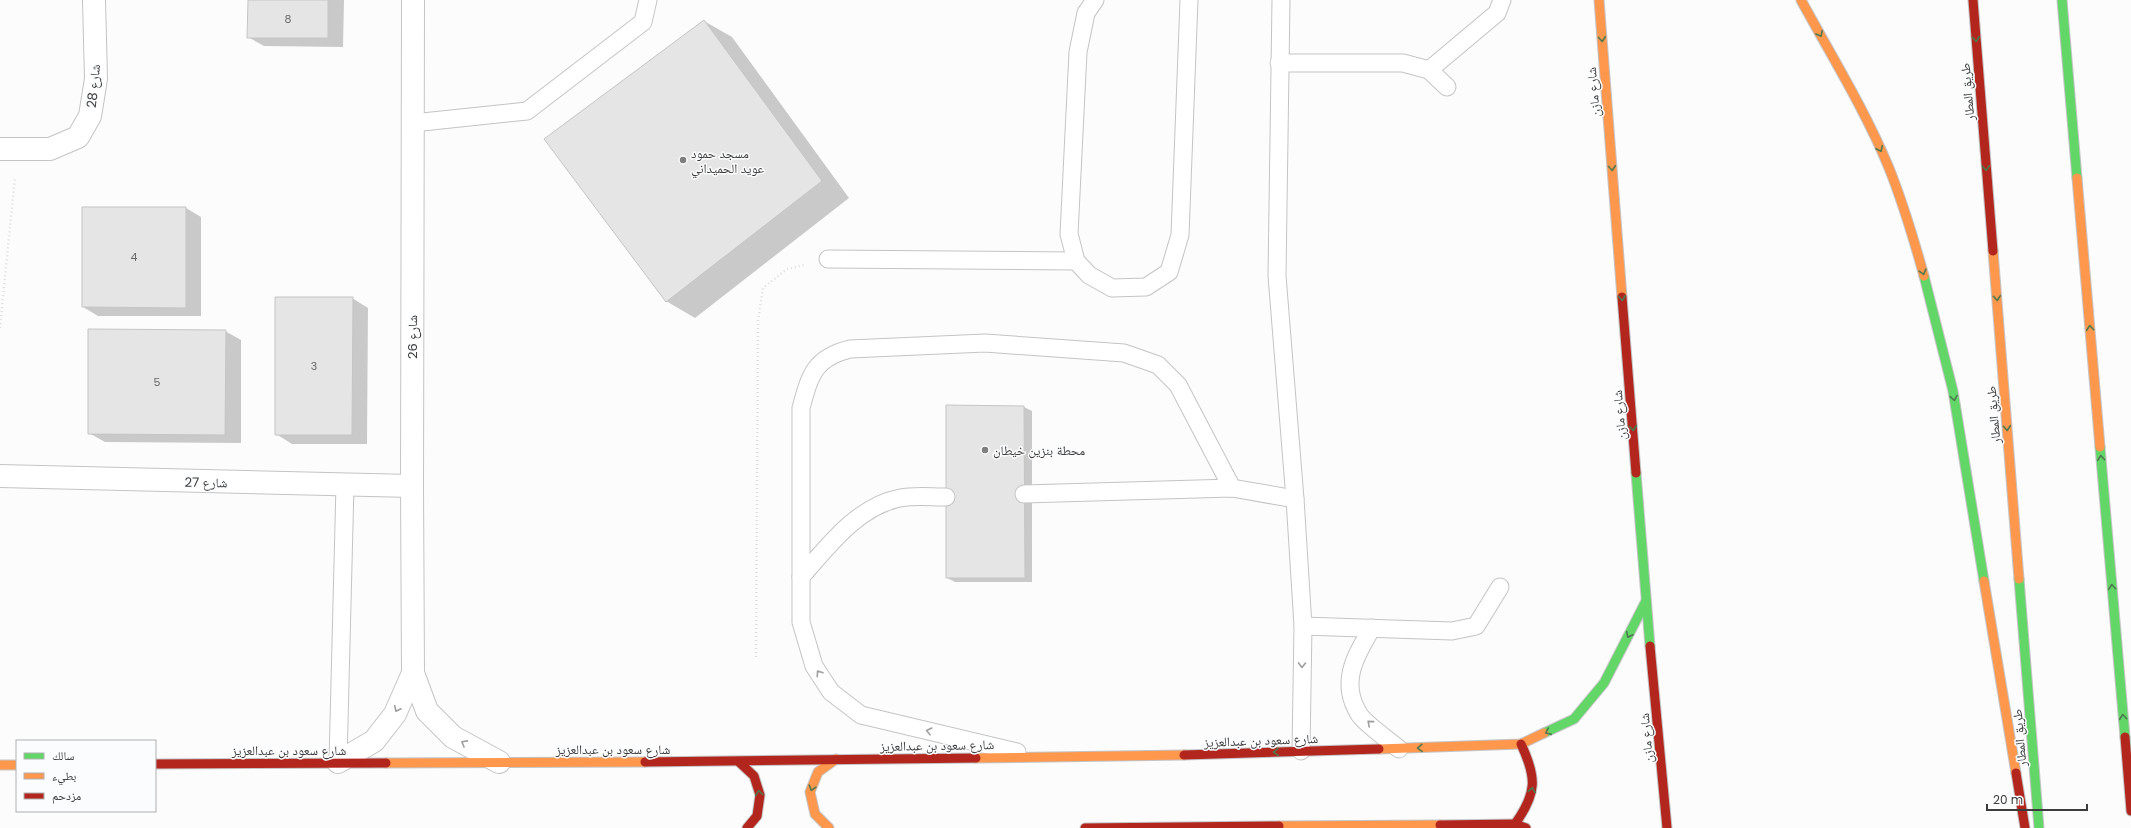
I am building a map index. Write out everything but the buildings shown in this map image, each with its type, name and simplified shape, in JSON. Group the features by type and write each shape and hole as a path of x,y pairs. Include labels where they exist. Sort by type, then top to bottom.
{"main road":[{"name":"شارع مازن","path":"1599,0 1646,601 1667,828"},
{"path":"1801,0 1862,111 1889,168 1910,227 1934,312 1953,391 2025,828"},
{"name":"طريق المطار","path":"1972,0 2039,828"},
{"path":"2062,0 2131,811"},
{"name":"شارع سعود بن عبدالعزيز","path":"156,764 338,762 740,762 1399,749 1521,744 1574,719 1604,683 1646,601"},
{"path":"1515,824 1529,806 1534,785 1532,763 1521,744"},
{"path":"829,828 815,814 810,792 818,772 836,759"},
{"path":"740,762 754,776 760,795 757,816 747,828"},
{"path":"0,765 16,765"},
{"path":"1085,828 1515,824 1526,828"}],"street":[{"name":"شارع 28","path":"9,149 50,149 78,137 90,116 96,80 94,0"},
{"name":"شارع 26","path":"413,0 413,673 427,710 454,737 498,762"},
{"name":"شارع 27","path":"0,476 412,486"},
{"name":"شارع 26","path":"338,762 374,741 395,714 413,673"}],"lane":[{"path":"413,123 527,110 643,22 648,0"},
{"path":"1095,0 1086,13 1078,52 1068,234 1076,261 1089,275 1112,288 1146,287 1169,272 1180,236 1189,0"},
{"path":"1281,0 1277,276 1295,499 1303,626 1301,751"},
{"path":"1429,70 1497,13 1502,0"},
{"path":"1279,62 1403,63 1429,70 1446,87"},
{"path":"828,259 1076,261"},
{"path":"1035,756 861,715 831,692 814,666 801,622 801,408 810,375 832,353 850,349 985,343 1124,353 1158,365 1178,385 1232,488"},
{"path":"338,762 346,485"},
{"path":"1024,494 1232,488 1295,499"},
{"path":"801,577 837,535 875,507 900,498 946,497"},
{"path":"1303,626 1452,631 1476,626 1500,587"},
{"path":"1372,628 1354,658 1350,688 1360,714 1399,749"}],"path":[{"path":"0,328 9,149"},
{"path":"756,657 758,321 763,288 788,269 828,259"}],"traffic: fast":[{"path":"2062,0 2077,178"},
{"path":"1924,276 1953,391 1984,581"},
{"path":"2100,447 2125,737"},
{"path":"1636,473 1650,646"},
{"path":"2019,579 2039,828"},
{"path":"1544,733 1574,719 1604,683 1646,601"}],"traffic: slow":[{"path":"1599,0 1622,297"},
{"path":"1801,0 1859,104 1880,146 1899,195 1924,276"},
{"path":"2077,178 2100,447"},
{"path":"1993,251 2019,579"},
{"path":"1984,581 2016,773"},
{"path":"1379,749 1521,744 1544,733"},
{"path":"976,758 1184,755"},
{"path":"829,828 815,814 810,792 818,772 836,759"},
{"path":"386,763 645,762"},
{"path":"0,765 16,765"},
{"path":"1279,826 1440,825"}],"traffic: jam":[{"path":"1973,0 1993,251"},
{"path":"1622,297 1636,473"},
{"path":"1650,646 1667,828"},
{"path":"2125,737 2131,811"},
{"path":"1515,824 1531,794 1532,785 1530,766 1521,744"},
{"path":"1184,755 1379,749"},
{"path":"645,762 976,758"},
{"path":"739,762 754,776 760,795 757,816 747,828"},
{"path":"156,764 386,763"},
{"path":"2016,773 2025,828"},
{"path":"1440,825 1515,824 1526,828"},
{"path":"1085,828 1279,826"}],"place":[{"name":"مسجد حمود عويد الحميداني","path":"683,160"},
{"name":"محطة بنزين خيطان","path":"985,450"}]}
